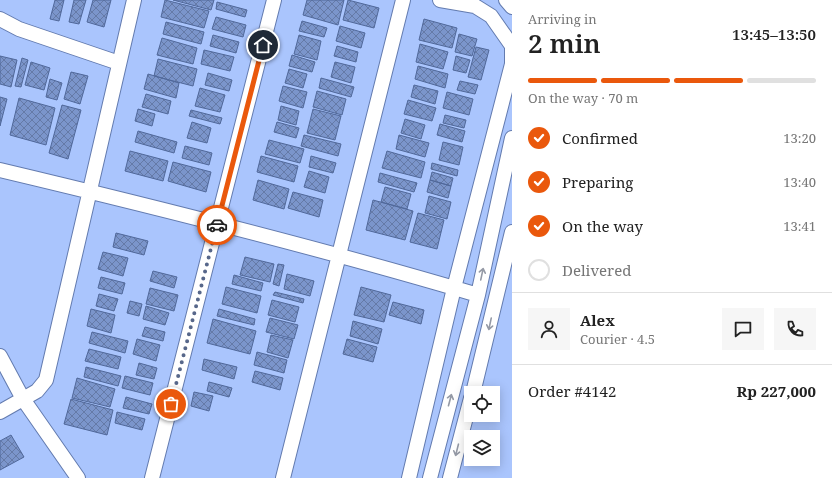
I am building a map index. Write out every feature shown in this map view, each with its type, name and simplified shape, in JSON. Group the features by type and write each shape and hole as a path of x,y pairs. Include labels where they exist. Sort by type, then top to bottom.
{"street":[{"path":"0,412 37,391 46,380 134,0"},
{"path":"152,478 274,0"},
{"path":"283,478 403,0"},
{"path":"409,478 454,288 512,64 512,46 491,16 475,6 440,0"},
{"path":"506,0 512,7"},
{"path":"0,18 19,29 119,64"},
{"path":"430,478 478,295 512,143"},
{"path":"0,170 338,256 478,295"},
{"path":"474,386 512,232"},
{"path":"0,356 23,399 78,478"},
{"path":"450,478 465,422"},
{"path":"443,425 462,432"}],"building":[{"path":"55,0 64,0 59,21 50,19"},
{"path":"74,0 86,0 79,24 69,22"},
{"path":"93,0 111,0 104,27 87,22"},
{"path":"165,0 209,11 204,28 161,17"},
{"path":"173,0 214,0 211,10"},
{"path":"307,0 344,0 338,25 303,15"},
{"path":"348,0 379,8 374,28 343,20"},
{"path":"217,2 247,10 245,17 216,9"},
{"path":"216,17 246,25 243,37 212,29"},
{"path":"424,19 457,28 452,48 419,40"},
{"path":"302,21 327,28 324,37 299,31"},
{"path":"166,22 204,32 201,44 163,34"},
{"path":"340,26 365,33 361,48 336,41"},
{"path":"459,34 477,39 472,56 455,52"},
{"path":"213,35 239,42 236,53 210,46"},
{"path":"299,35 321,41 317,60 294,54"},
{"path":"162,38 197,48 193,64 157,55"},
{"path":"420,44 448,52 443,69 416,62"},
{"path":"337,46 358,52 356,62 334,56"},
{"path":"476,47 489,50 481,80 468,77"},
{"path":"204,50 234,57 230,71 201,64"},
{"path":"292,55 315,62 312,72 289,66"},
{"path":"0,56 17,60 11,87 0,84"},
{"path":"456,56 470,60 466,73 453,70"},
{"path":"22,58 28,60 21,87 15,86"},
{"path":"158,59 197,69 193,86 154,76"},
{"path":"31,62 50,68 44,90 25,85"},
{"path":"335,62 355,67 351,83 331,77"},
{"path":"418,66 448,74 445,88 415,79"},
{"path":"289,69 307,74 303,88 285,83"},
{"path":"71,72 88,76 80,104 64,99"},
{"path":"208,73 232,80 229,91 205,85"},
{"path":"148,74 179,83 176,98 144,89"},
{"path":"321,78 354,87 351,97 319,88"},
{"path":"50,79 62,83 57,100 46,97"},
{"path":"460,81 478,85 475,94 457,90"},
{"path":"414,85 438,91 435,104 411,97"},
{"path":"283,86 307,92 303,108 279,101"},
{"path":"200,88 225,95 220,112 195,106"},
{"path":"317,91 346,99 342,115 313,107"},
{"path":"447,92 473,99 469,115 443,108"},
{"path":"146,94 171,101 168,114 142,107"},
{"path":"0,97 7,99 0,126"},
{"path":"19,98 55,108 46,145 10,135"},
{"path":"408,100 436,108 432,121 404,114"},
{"path":"62,105 81,110 68,159 49,153"},
{"path":"281,106 299,111 296,125 278,120"},
{"path":"138,109 155,114 152,126 135,121"},
{"path":"313,109 341,116 335,140 307,133"},
{"path":"191,110 222,118 220,124 189,116"},
{"path":"445,115 466,120 464,128 443,123"},
{"path":"405,119 425,125 421,139 401,133"},
{"path":"192,122 211,128 207,143 187,138"},
{"path":"277,122 299,128 296,138 274,132"},
{"path":"440,124 465,131 462,142 437,135"},
{"path":"138,131 177,142 174,153 135,142"},
{"path":"304,135 341,144 338,156 301,146"},
{"path":"399,135 429,143 425,157 396,149"},
{"path":"269,140 304,149 300,163 265,154"},
{"path":"443,142 463,147 459,165 439,160"},
{"path":"185,146 212,153 209,165 182,158"},
{"path":"130,151 168,161 163,181 125,171"},
{"path":"387,151 425,162 421,178 382,168"},
{"path":"261,156 298,166 294,182 257,172"},
{"path":"311,156 336,163 333,173 309,167"},
{"path":"173,162 211,172 206,192 168,181"},
{"path":"432,163 458,170 457,176 431,169"},
{"path":"309,171 329,177 325,193 304,187"},
{"path":"432,172 453,178 451,186 430,180"},
{"path":"380,173 417,183 414,192 378,182"},
{"path":"258,180 289,189 284,209 253,200"},
{"path":"430,180 451,186 448,198 427,192"},
{"path":"385,187 411,194 407,209 381,202"},
{"path":"293,192 323,200 319,217 288,208"},
{"path":"429,196 451,202 447,219 425,213"},
{"path":"373,200 413,211 405,240 366,230"},
{"path":"418,213 444,220 437,249 410,242"},
{"path":"116,233 148,241 144,255 113,247"},
{"path":"103,252 128,258 123,276 98,269"},
{"path":"245,257 274,264 270,282 240,275"},
{"path":"278,264 284,265 279,286 273,284"},
{"path":"153,271 177,277 174,288 150,281"},
{"path":"287,274 314,281 310,296 284,289"},
{"path":"234,275 263,283 261,291 232,284"},
{"path":"101,277 125,283 122,294 98,288"},
{"path":"226,287 261,296 257,313 222,304"},
{"path":"361,287 391,295 384,322 354,315"},
{"path":"150,288 178,295 174,311 146,304"},
{"path":"275,292 304,299 303,303 273,295"},
{"path":"99,294 118,299 114,311 96,306"},
{"path":"272,300 299,307 295,322 268,315"},
{"path":"130,301 142,304 139,316 127,313"},
{"path":"393,302 424,310 421,324 389,315"},
{"path":"146,306 169,313 165,325 143,319"},
{"path":"91,309 115,315 111,333 87,326"},
{"path":"219,309 255,319 254,325 217,316"},
{"path":"270,318 298,325 294,339 266,332"},
{"path":"213,319 256,331 250,354 207,343"},
{"path":"353,321 382,329 378,344 350,336"},
{"path":"145,327 165,332 163,341 142,336"},
{"path":"92,332 128,341 125,353 89,343"},
{"path":"271,335 293,340 288,358 267,352"},
{"path":"137,339 160,345 156,361 133,354"},
{"path":"347,339 377,347 373,362 343,354"},
{"path":"89,349 121,357 118,369 85,361"},
{"path":"257,352 287,360 284,373 254,365"},
{"path":"204,359 237,367 234,379 202,370"},
{"path":"139,363 157,368 154,379 136,375"},
{"path":"86,367 121,376 118,386 84,377"},
{"path":"255,371 283,378 280,390 252,382"},
{"path":"125,376 153,383 150,395 122,388"},
{"path":"77,378 115,389 110,407 72,398"},
{"path":"209,382 232,388 229,397 207,391"},
{"path":"194,392 213,396 209,411 191,406"},
{"path":"126,397 152,404 149,414 123,408"},
{"path":"71,399 113,410 107,435 64,424"},
{"path":"117,412 145,419 142,430 115,423"},
{"path":"11,435 24,457 0,470 0,441"}],"way so far":[{"path":"171,404 217,225"}],"route":[{"path":"217,225 263,45"}]}
